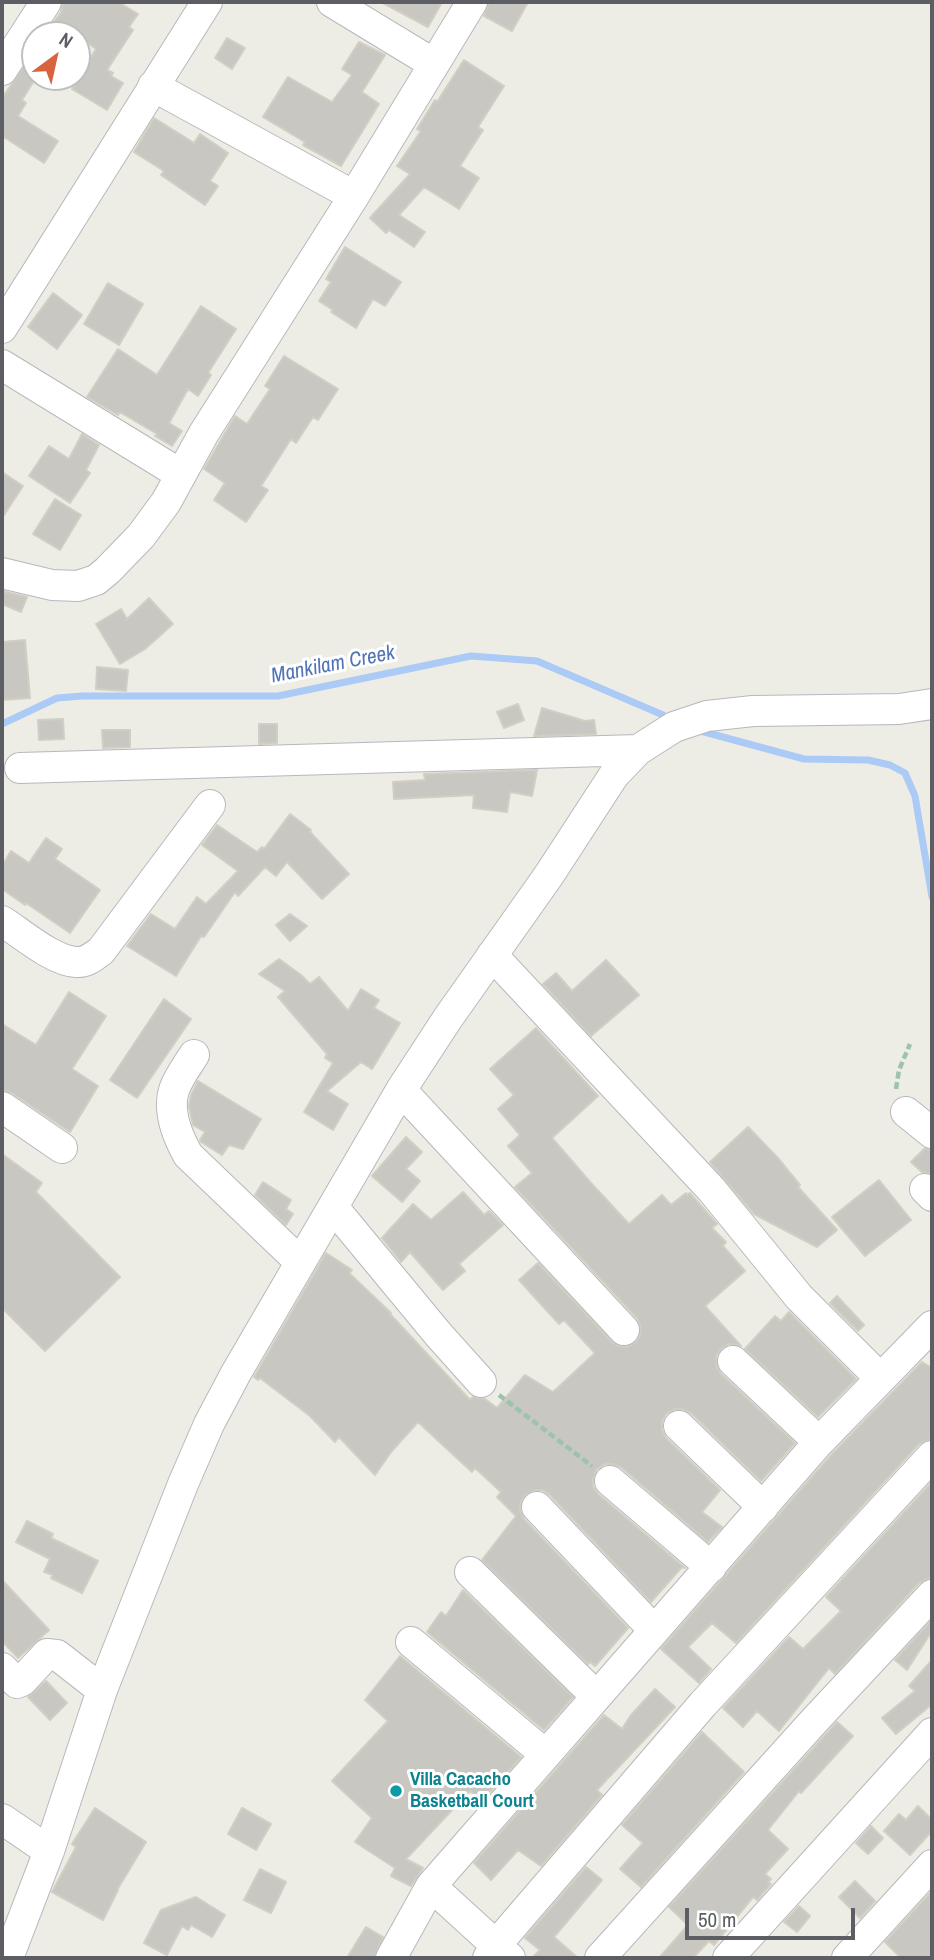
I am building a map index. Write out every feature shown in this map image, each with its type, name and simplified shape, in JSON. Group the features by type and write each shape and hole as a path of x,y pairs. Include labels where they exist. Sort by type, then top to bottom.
{"street":[{"path":"2,69 12,28 46,2"},
{"path":"2,327 207,2"},
{"path":"332,2 434,64"},
{"path":"2,573 52,585 78,586 96,580 141,536 166,502 180,474 472,2"},
{"path":"153,86 354,196"},
{"path":"2,365 180,474"},
{"path":"8,1958 49,1851 102,1690 209,1424 401,1090 549,875 614,775 638,750 674,727 707,716 753,711 899,709 932,704"},
{"path":"20,768 638,750"},
{"path":"2,921 60,958 76,962 90,960 101,951 209,805"},
{"path":"492,955 711,1189 799,1297 880,1378"},
{"path":"194,1055 173,1091 174,1120 178,1136 188,1155 300,1262"},
{"path":"401,1090 624,1330"},
{"path":"2,1107 62,1148"},
{"path":"906,1112 932,1133"},
{"path":"332,1208 481,1382"},
{"path":"391,1958 431,1886 819,1441 932,1325"},
{"path":"733,1361 819,1441"},
{"path":"679,1426 763,1507"},
{"path":"431,1886 498,1954 703,1704 932,1456"},
{"path":"610,1481 711,1567"},
{"path":"537,1507 653,1629"},
{"path":"470,1572 596,1696"},
{"path":"600,1958 932,1595"},
{"path":"411,1642 545,1754"},
{"path":"2,1668 17,1683 47,1654 57,1655 102,1690"},
{"path":"728,1958 932,1733"},
{"path":"2,1819 49,1851"},
{"path":"847,1958 932,1865"}],"path":[{"path":"906,1112 898,1101 896,1088 899,1070 910,1044"},
{"path":"481,1382 610,1481"}],"building":[{"path":"63,2 118,2 138,14 129,27 133,30 107,70 113,73 111,76 123,83 107,110 75,91 91,91 91,57 96,49 91,45 91,21 55,21 61,12"},
{"path":"381,2 442,2 428,27"},
{"path":"489,2 528,2 512,31 484,16"},
{"path":"227,38 245,48 232,69 215,58"},
{"path":"359,42 385,55 362,92 379,104 341,166 303,145 305,142 263,117 288,77 332,102 352,75 342,69"},
{"path":"464,60 504,86 478,127 483,130 460,166 479,178 459,209 424,187 399,215 425,232 414,247 389,230 386,233 370,218 410,174 397,166 421,131 417,129 435,100 437,102"},
{"path":"21,71 21,91 28,91 22,100 26,103 18,116 58,141 44,163 4,137 2,141 2,98"},
{"path":"154,118 194,143 200,134 228,153 210,181 218,186 205,205 161,175 164,171 134,152"},
{"path":"345,247 401,282 385,306 373,299 356,328 319,301 331,282 326,279"},
{"path":"108,283 143,304 119,345 84,324"},
{"path":"53,293 82,315 57,349 28,327"},
{"path":"201,306 236,329 208,373 211,375 198,396 188,389 169,423 182,431 172,446 120,412 118,415 87,397 118,349 157,375"},
{"path":"284,356 338,389 318,420 313,417 296,443 291,439 261,486 268,490 246,522 214,500 225,483 204,469 235,416 247,424 270,389 265,386"},
{"path":"82,434 99,445 86,470 90,473 70,503 29,476 49,446 69,459"},
{"path":"2,472 23,486 2,518"},
{"path":"55,499 81,515 60,550 33,534"},
{"path":"2,591 27,597 21,612 2,604"},
{"path":"149,598 173,624 145,649 120,664 96,624 121,609 127,619"},
{"path":"25,640 30,698 2,700 2,642"},
{"path":"97,667 128,670 126,691 96,689"},
{"path":"518,704 524,720 504,728 497,712"},
{"path":"542,708 585,721 594,720 596,734 534,736"},
{"path":"63,719 64,739 39,740 38,720"},
{"path":"259,724 277,724 277,743 259,744"},
{"path":"102,730 130,730 130,747 103,748"},
{"path":"537,770 532,796 510,792 507,812 473,808 474,795 394,799 393,782 425,780 424,774"},
{"path":"290,814 311,830 349,874 322,899 287,862 276,876 265,867 238,896 235,892 204,937 201,936 176,976 127,946 151,914 175,929 197,897 206,904 238,871 202,845 217,825 257,852 262,847 264,849"},
{"path":"46,838 62,849 55,859 100,890 70,933 2,889 2,866 11,851 29,863"},
{"path":"290,914 307,926 290,941 276,925"},
{"path":"279,959 310,984 319,977 348,1011 361,989 379,1000 374,1008 400,1023 372,1069 361,1062 327,1091 348,1104 333,1130 304,1112 333,1063 325,1058 327,1054 278,997 285,991 259,974"},
{"path":"606,960 639,995 591,1036 543,984 556,973 572,991"},
{"path":"69,992 106,1016 72,1069 98,1086 70,1132 12,1093 2,1090 2,1024 36,1045"},
{"path":"164,999 191,1019 137,1098 110,1080"},
{"path":"536,1028 598,1096 552,1138 591,1183 629,1224 662,1195 671,1205 686,1193 690,1193 717,1224 712,1228 726,1242 723,1246 745,1271 705,1306 741,1346 729,1344 721,1349 716,1356 717,1367 721,1374 795,1443 761,1481 691,1413 675,1409 666,1414 662,1430 666,1438 720,1490 702,1512 722,1527 708,1542 621,1467 605,1464 597,1469 593,1486 598,1494 685,1568 682,1567 651,1602 550,1495 543,1490 534,1490 525,1495 520,1510 524,1519 628,1628 595,1666 590,1662 588,1664 482,1560 516,1516 497,1497 501,1492 475,1468 472,1472 418,1422 375,1475 339,1437 335,1442 310,1416 260,1378 258,1380 254,1377 326,1253 352,1270 349,1273 391,1313 470,1400 473,1397 485,1399 497,1408 525,1375 553,1392 595,1353 564,1320 559,1324 519,1280 538,1263 612,1342 627,1347 636,1342 641,1327 637,1318 515,1187 532,1173 508,1146 520,1135 498,1109 514,1095 490,1069"},
{"path":"198,1081 261,1119 243,1149 229,1145 222,1155 201,1142 205,1132 193,1125 189,1106"},
{"path":"748,1127 777,1157 800,1185 798,1187 837,1230 817,1247 754,1214 710,1162"},
{"path":"406,1137 422,1152 406,1169 420,1181 402,1202 372,1176"},
{"path":"925,1148 932,1150 932,1174 922,1172 911,1162"},
{"path":"2,1154 42,1183 36,1192 120,1277 45,1351 2,1308"},
{"path":"879,1180 911,1220 865,1256 832,1217"},
{"path":"263,1182 291,1200 286,1209 293,1214 286,1225 255,1195"},
{"path":"463,1192 484,1215 489,1211 503,1225 459,1264 465,1271 443,1290 410,1252 401,1262 382,1238 413,1204 431,1220"},
{"path":"837,1296 864,1325 858,1331 830,1303"},
{"path":"789,1312 856,1379 818,1417 745,1349 775,1316 781,1321"},
{"path":"922,1362 932,1368 932,1439 919,1444 736,1643 712,1623 688,1647 711,1669 699,1683 661,1649 832,1454"},
{"path":"932,1482 930,1578 919,1583 835,1674 829,1668 779,1731 757,1711 743,1727 723,1708 789,1637 803,1649 841,1611 826,1597"},
{"path":"27,1521 53,1534 51,1538 98,1561 82,1593 44,1572 50,1559 16,1542"},
{"path":"2,1580 49,1630 18,1658 2,1641"},
{"path":"463,1590 573,1697 544,1730 427,1632 441,1612 446,1616"},
{"path":"932,1620 932,1631 907,1670 895,1660"},
{"path":"400,1656 521,1757 482,1801 470,1791 406,1859 423,1868 411,1886 391,1876 395,1868 355,1842 372,1818 332,1781 388,1721 365,1700"},
{"path":"932,1660 932,1706 896,1734 882,1718 915,1691 909,1686"},
{"path":"46,1681 67,1703 50,1720 28,1697"},
{"path":"655,1689 675,1707 597,1790 602,1795 541,1866 518,1850 491,1880 474,1863 604,1715 622,1729"},
{"path":"837,1722 853,1736 801,1793 799,1791 768,1830 788,1849 765,1874 771,1879 768,1882 771,1884 757,1900 753,1897 714,1945 709,1941 693,1958 659,1958 688,1925 669,1907"},
{"path":"702,1732 744,1772 641,1887 620,1869 643,1843 622,1825"},
{"path":"918,1806 932,1820 932,1831 910,1855 884,1831 899,1814 906,1820"},
{"path":"95,1808 146,1842 117,1890 103,1920 52,1892 76,1847 72,1844"},
{"path":"242,1808 271,1824 256,1850 228,1834"},
{"path":"871,1826 883,1838 868,1854 856,1843"},
{"path":"586,1867 602,1880 554,1937 578,1958 532,1958 540,1950 525,1938"},
{"path":"260,1869 286,1882 271,1913 244,1900"},
{"path":"855,1881 875,1901 860,1918 839,1897"},
{"path":"932,1891 932,1958 901,1958 885,1942"},
{"path":"196,1897 225,1915 212,1937 191,1925 188,1930 182,1926 167,1955 144,1943 161,1910"},
{"path":"799,1906 810,1916 797,1932 784,1922"},
{"path":"366,1927 383,1937 374,1958 347,1958"}],"waterway":[{"name":"Mankilam Creek","path":"2,724 57,698 278,696 471,656 537,661 663,715"},
{"name":"Mankilam Creek","path":"697,730 804,759 868,760 890,765 905,773 915,796 932,897"}],"place":[{"name":"Villa Cacacho Basketball Court","path":"396,1791"}]}
